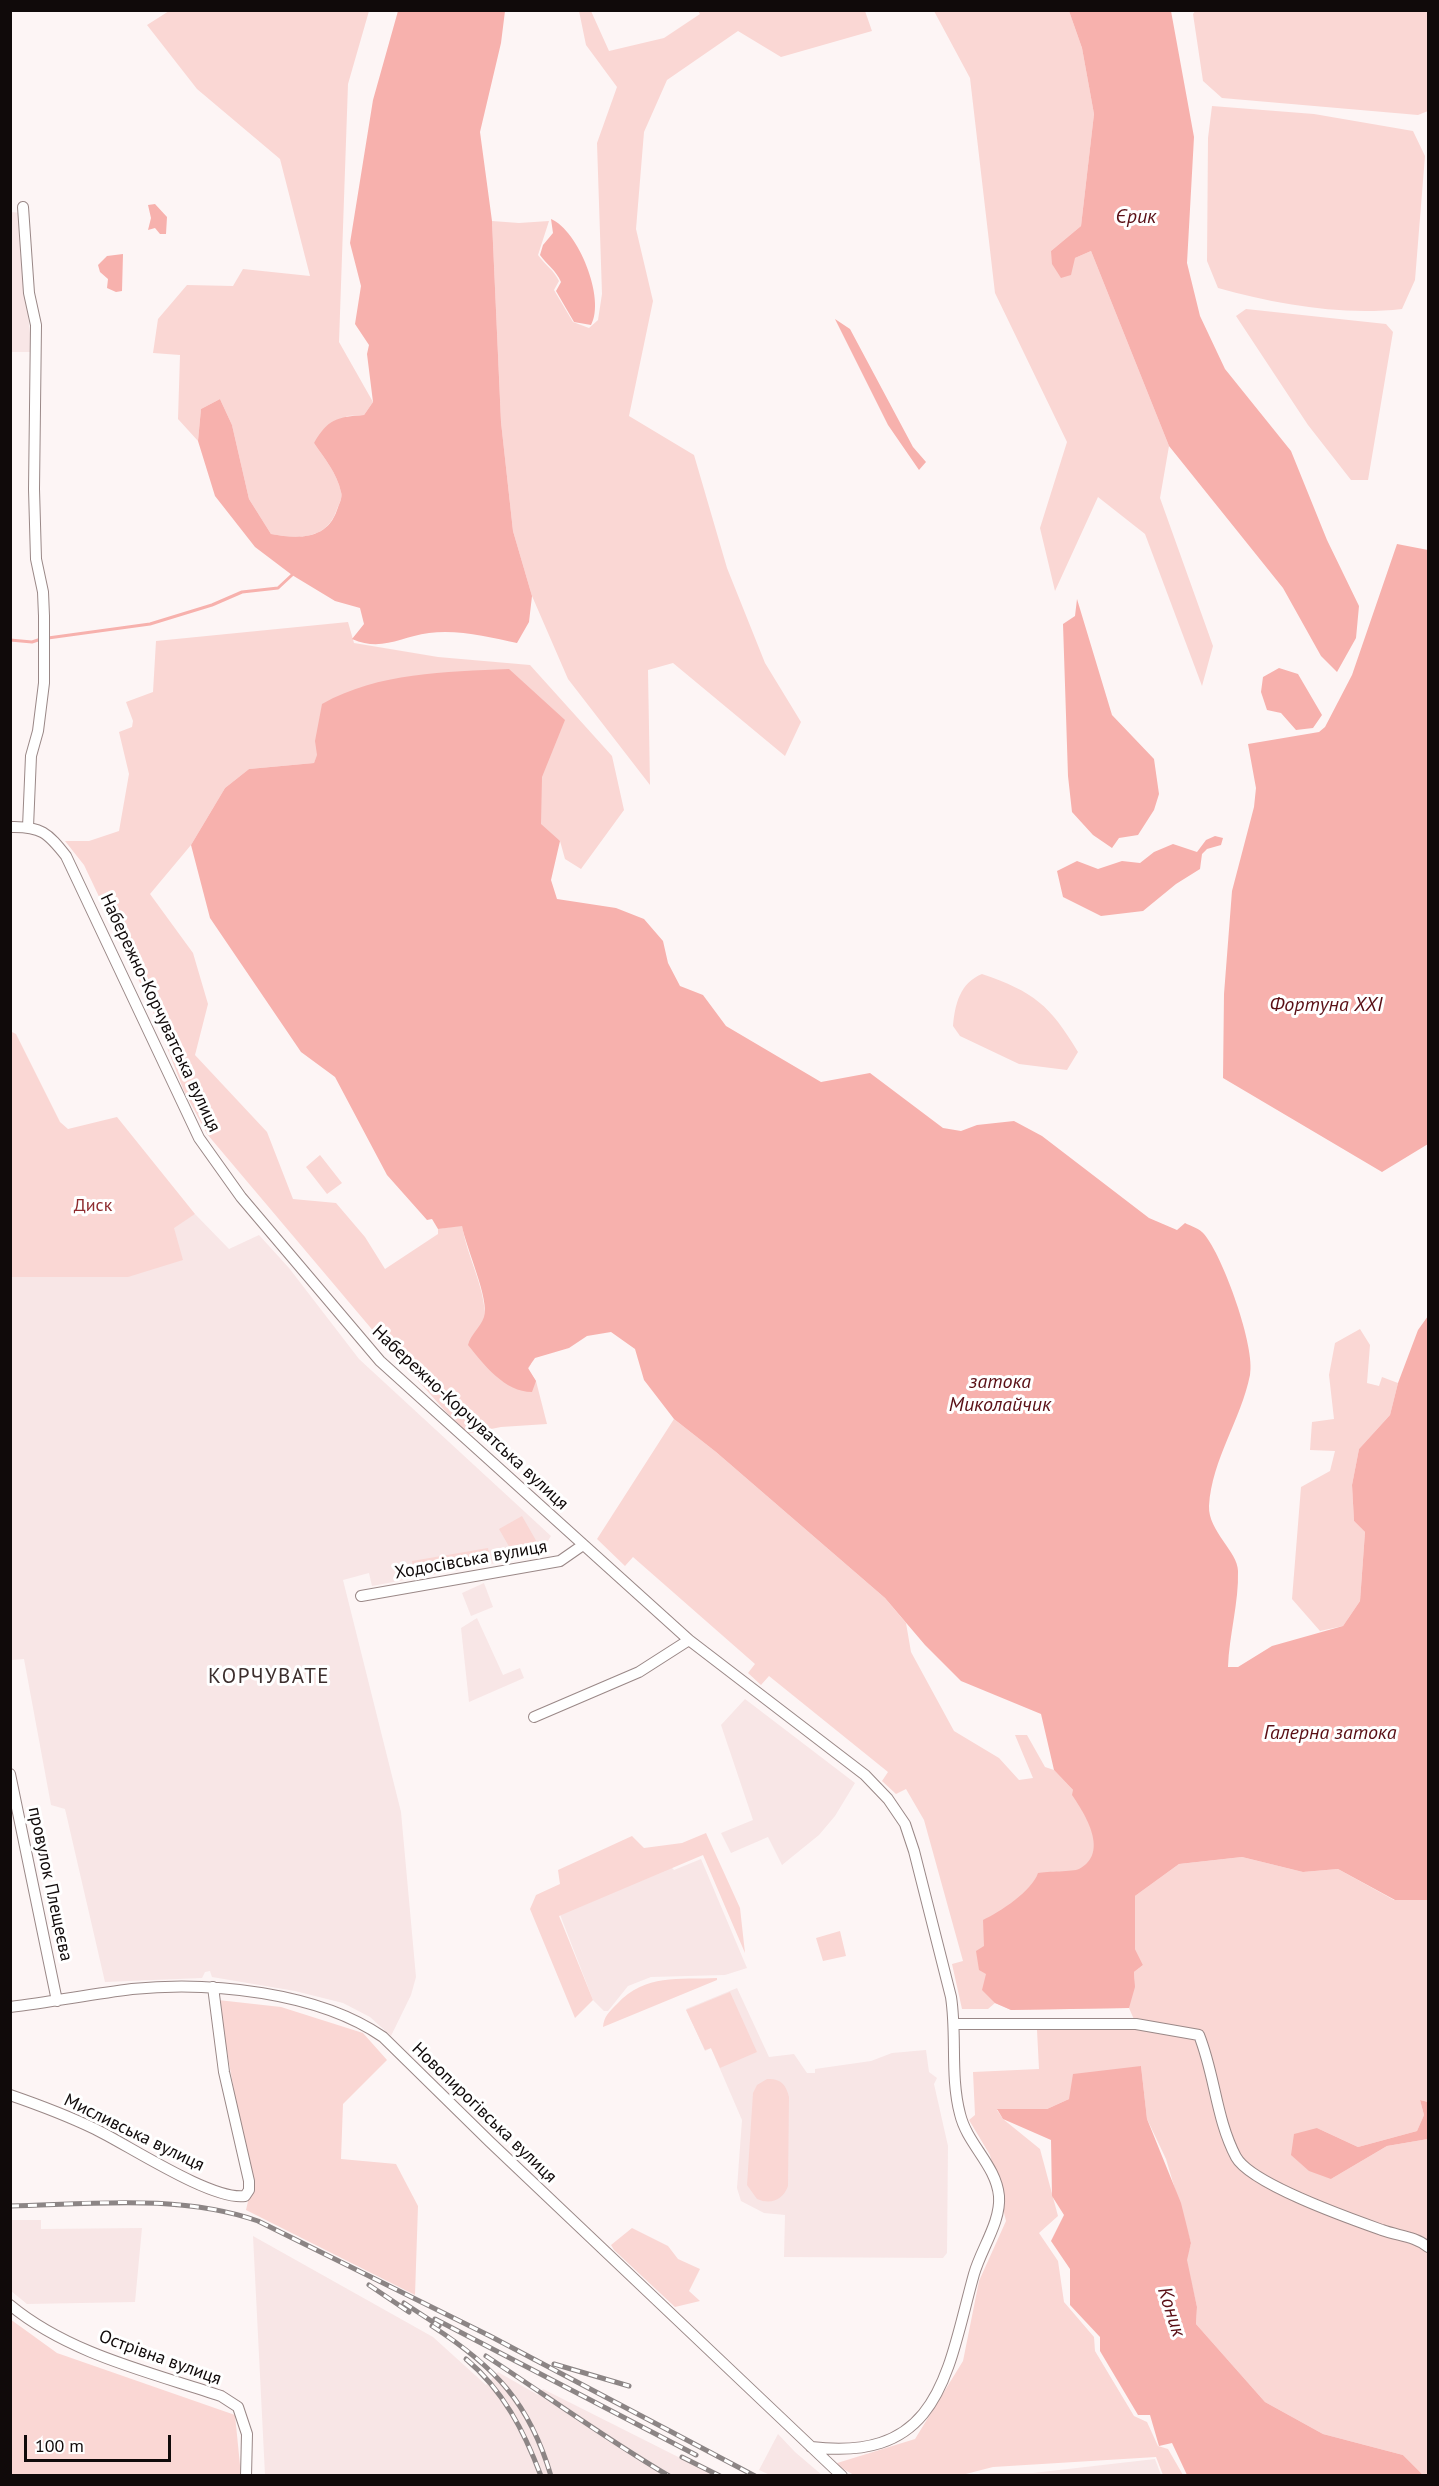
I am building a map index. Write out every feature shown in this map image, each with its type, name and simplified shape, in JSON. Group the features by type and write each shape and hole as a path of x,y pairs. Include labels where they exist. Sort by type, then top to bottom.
{"street":[{"path":"10,828 28,827 31,756 38,731 44,683 43,592 36,559 34,489 36,325 29,293 22,207"},
{"name":"Набережно-Корчуватська вулиця","path":"28,827 41,830 66,856 199,1138 241,1197 380,1361 689,1640 865,1775 888,1799 904,1824 914,1851 951,1997 954,2024 954,2070 960,2115 967,2133 994,2180 999,2197 998,2209 976,2269 944,2383 928,2408 902,2433 877,2445 833,2449 811,2447"},
{"name":"Ходосівська вулиця","path":"361,1596 560,1561 583,1545"},
{"path":"534,1717 639,1672 689,1640"},
{"name":"провулок Плещеєва","path":"10,1774 57,2001"},
{"name":"Новопирогівська вулиця","path":"10,2007 134,1989 213,1988 297,2001 336,2012 367,2026 383,2037 490,2142 842,2475"},
{"name":"Мисливська вулиця","path":"10,2095 96,2130 208,2188 237,2197 244,2196 249,2190 249,2181 224,2072 213,1988"},
{"path":"954,2024 1136,2024 1199,2035 1210,2062 1217,2105 1237,2160 1254,2174 1288,2193 1384,2231 1420,2240 1428,2247"},
{"name":"Острівна вулиця","path":"10,2305 31,2322 65,2342 221,2396 238,2407 247,2434 246,2475"}],"shaded area":[{"path":"11,212 22,213 23,267 32,352 11,352"},
{"path":"195,1214 229,1249 259,1235 289,1268 359,1359 551,1536 539,1555 372,1586 369,1573 343,1580 401,1812 416,1977 411,1995 391,2036 370,2017 343,2003 295,1991 212,1977 210,1971 205,1972 202,1978 105,1982 65,1809 51,1805 24,1659 11,1660 10,1277 128,1277 169,1228"},
{"path":"484,1583 493,1607 471,1616 462,1593"},
{"path":"477,1618 503,1675 520,1668 524,1678 469,1702 461,1628"},
{"path":"745,1699 855,1783 835,1816 819,1835 782,1865 768,1837 731,1853 721,1833 753,1820 721,1725"},
{"path":"660,1855 674,1870 701,1859 747,1968 725,1975 651,1977 628,1986 608,2011 604,2011 593,2000 554,1899"},
{"path":"737,1988 769,2057 794,2054 807,2073 815,2073 815,2069 871,2061 892,2053 926,2050 929,2072 937,2078 934,2084 948,2146 947,2253 943,2258 784,2257 785,2215 764,2213 741,2201 737,2188 742,2120 711,2048 705,2051 686,2009"},
{"path":"10,2220 41,2220 41,2229 142,2228 135,2302 27,2304 11,2291"},
{"path":"253,2236 433,2337 486,2385 498,2372 538,2395 543,2389 714,2475 265,2475"},
{"path":"778,2434 822,2475 770,2475 759,2470"},
{"path":"1155,2459 1161,2475 979,2475 980,2473 1033,2473"}],"green space":[{"path":"1196,10 1428,11 1428,111 1418,115 1222,98 1203,81 1193,14"},
{"path":"169,11 369,11 348,84 339,342 373,402 364,415 347,416 314,443 333,472 342,496 326,527 311,535 292,537 271,534 249,499 232,425 220,399 201,409 198,441 178,419 180,355 153,353 158,319 187,285 233,286 243,269 310,276 280,159 197,89 147,25"},
{"path":"579,11 591,11 609,51 664,38 700,14 698,11 865,11 872,31 781,57 738,31 667,80 644,132 636,229 653,301 629,416 694,455 727,568 765,663 801,722 785,756 673,663 648,670 650,785 568,679 532,596 513,531 501,422 492,221 519,223 549,221 538,255 559,281 554,290 573,322 589,328 598,320 602,294 597,143 617,87 586,45"},
{"path":"934,11 1069,11 1082,48 1094,114 1081,226 1051,251 1075,258 1091,251 1169,446 1160,498 1213,646 1202,686 1145,534 1098,497 1055,591 1040,528 1067,442 995,293 970,78"},
{"path":"1212,106 1314,114 1413,131 1425,156 1415,280 1402,309 1332,310 1286,304 1218,288 1207,261 1208,138"},
{"path":"1246,309 1386,324 1393,332 1368,480 1351,480 1308,425 1236,316"},
{"path":"348,622 354,643 438,657 530,665 612,756 624,810 581,869 565,859 560,841 317,756 314,763 249,769 225,788 191,845 150,894 193,953 208,1004 195,1055 267,1132 293,1199 336,1203 365,1237 385,1269 438,1234 438,1229 462,1225 482,1293 485,1316 531,1364 528,1369 536,1381 547,1424 501,1427 466,1434 375,1333 207,1134 184,1091 150,1004 84,865 65,841 89,841 119,831 129,774 119,732 132,727 133,721 126,702 153,692 156,641"},
{"path":"982,974 1028,994 1049,1011 1078,1052 1067,1070 1019,1064 960,1036 953,1026 957,1002 968,983"},
{"name":"Диск","path":"10,1031 16,1034 60,1122 68,1129 117,1117 195,1214 174,1228 183,1260 128,1277 11,1277"},
{"path":"320,1155 342,1183 327,1194 306,1167"},
{"path":"1360,1329 1370,1345 1367,1383 1379,1386 1382,1377 1398,1383 1390,1415 1359,1449 1352,1485 1354,1521 1365,1532 1360,1601 1343,1626 1320,1631 1292,1599 1301,1487 1330,1471 1335,1451 1310,1450 1312,1422 1334,1419 1329,1375 1335,1343"},
{"path":"674,1419 716,1452 885,1598 906,1623 911,1652 954,1731 999,1758 1019,1780 1033,1778 1015,1735 1027,1735 1045,1767 1054,1770 1073,1790 1116,1854 1135,1986 1134,1972 1143,1965 1135,1949 1135,1896 1179,1864 1242,1857 1303,1872 1338,1869 1394,1900 1428,1900 1428,2102 1420,2100 1424,2115 1417,2131 1358,2147 1317,2128 1331,2179 1387,2146 1428,2139 1428,2474 1423,2475 1403,2455 1323,2434 1265,2402 1196,2324 1197,2307 1186,2260 1191,2243 1166,2159 1147,2119 1141,2066 1047,2109 997,2110 1003,2119 1040,2149 1058,2216 1039,2233 1058,2261 1064,2302 1094,2337 1095,2351 1134,2416 1147,2422 1158,2446 1168,2449 1183,2475 1163,2475 1156,2457 993,2467 958,2476 854,2475 834,2464 915,2439 963,2361 979,2281 1006,2221 990,2155 969,2120 975,2115 973,2072 1039,2069 1037,2030 1136,2029 1136,2024 1129,2008 1011,2010 995,2003 988,2009 962,2009 952,1964 963,1961 924,1820 906,1789 896,1794 882,1781 888,1772 769,1676 761,1685 748,1673 755,1664 633,1557 625,1566 597,1539"},
{"path":"522,1516 538,1544 515,1557 499,1529"},
{"path":"488,1548 491,1564 414,1577 412,1561"},
{"path":"706,1833 740,1908 745,1953 703,1855 559,1916 593,2000 575,2018 530,1909 536,1895 560,1884 558,1870 632,1836 644,1848 682,1843"},
{"path":"840,1931 846,1956 823,1961 816,1938"},
{"path":"717,1978 717,1980 603,2027 609,2012 639,1987 663,1980"},
{"path":"730,1992 757,2052 720,2068 711,2048 705,2050 686,2010"},
{"path":"218,2000 281,2007 363,2033 387,2060 343,2104 341,2159 396,2164 418,2206 415,2295 246,2210 251,2188"},
{"path":"767,2079 782,2083 789,2097 788,2186 780,2198 762,2201 757,2199 747,2185 753,2093 757,2085"},
{"path":"632,2228 668,2246 678,2259 700,2269 689,2291 700,2301 675,2307 614,2250 611,2245"},
{"path":"10,2319 57,2353 235,2415 241,2475 11,2475"}],"water":[{"path":"398,11 505,11 501,43 480,132 492,221 501,422 513,531 532,596 529,622 517,643 451,632 429,633 382,644 363,643 352,639 364,624 360,608 335,601 292,575 255,547 215,496 198,441 201,409 220,399 232,425 249,499 271,534 291,537 310,535 319,532 332,520 341,498 339,485 314,443 329,424 340,418 364,415 373,402 367,354 369,345 355,324 361,286 350,243 373,100"},
{"name":"Єрик","path":"1069,11 1171,11 1194,137 1187,263 1200,316 1225,369 1291,451 1327,540 1359,606 1356,638 1337,672 1321,656 1283,588 1169,446 1091,251 1075,258 1071,275 1061,278 1052,264 1051,251 1081,226 1094,114 1082,48"},
{"path":"155,204 167,217 166,234 160,234 155,228 148,230 151,218 148,205"},
{"path":"551,219 571,237 587,266 595,299 595,313 591,325 574,322 556,291 561,282 559,278 540,255 543,245 553,233"},
{"path":"123,254 122,291 116,292 107,288 108,279 100,272 98,265 107,256"},
{"path":"835,319 850,329 913,447 926,462 919,470 888,425"},
{"name":"Фортуна XXI","path":"1397,544 1428,550 1428,1144 1382,1172 1223,1078 1224,994 1232,891 1254,807 1256,788 1248,744 1319,732 1325,727 1352,675"},
{"path":"1077,599 1112,715 1154,759 1159,794 1154,810 1138,835 1119,838 1112,848 1093,835 1072,812 1068,776 1063,624 1075,616"},
{"path":"1279,668 1298,674 1322,715 1313,728 1296,730 1281,713 1267,710 1261,692 1263,677"},
{"name":"затока Миколайчик","path":"509,669 565,720 542,777 541,824 560,841 551,880 557,899 616,908 644,919 663,941 668,963 680,986 703,995 726,1026 821,1082 870,1073 943,1128 961,1131 977,1125 1014,1121 1042,1136 1149,1218 1177,1230 1185,1223 1198,1229 1212,1245 1243,1324 1251,1362 1246,1392 1215,1472 1209,1506 1213,1524 1233,1556 1238,1571 1228,1667 1238,1667 1272,1646 1343,1626 1360,1601 1365,1532 1354,1521 1352,1485 1359,1449 1390,1415 1398,1383 1418,1330 1428,1316 1428,1900 1395,1900 1338,1869 1303,1872 1242,1857 1179,1864 1135,1896 1135,1949 1143,1965 1134,1972 1135,1987 1129,2008 1011,2010 995,2003 982,1990 986,1974 979,1970 976,1951 984,1946 983,1920 1022,1894 1035,1880 1038,1873 1079,1869 1088,1862 1093,1853 1092,1833 1083,1812 1072,1795 1073,1790 1054,1770 1041,1714 961,1681 925,1645 885,1598 716,1452 674,1419 644,1380 635,1349 611,1332 587,1336 569,1348 535,1358 528,1368 536,1381 532,1392 522,1391 504,1382 488,1369 468,1345 484,1317 485,1309 481,1287 462,1226 438,1229 432,1219 427,1220 387,1175 335,1077 301,1052 210,918 191,845 225,788 249,769 314,763 317,755 315,741 322,704 366,685 389,680 437,673"},
{"path":"1215,836 1223,838 1221,845 1207,849 1202,854 1200,869 1176,884 1143,911 1101,916 1063,897 1057,871 1077,861 1098,869 1122,861 1140,863 1154,852 1173,844 1197,852 1206,840"},
{"name":"Коник","path":"1141,2066 1147,2119 1181,2203 1191,2243 1187,2260 1197,2307 1196,2324 1265,2402 1323,2434 1403,2455 1423,2475 1187,2475 1172,2443 1159,2446 1150,2415 1138,2415 1100,2351 1100,2337 1070,2305 1070,2269 1051,2241 1064,2215 1052,2196 1051,2140 1003,2119 997,2109 1047,2109 1069,2099 1073,2074"},
{"path":"1420,2100 1428,2102 1428,2139 1387,2146 1331,2179 1309,2171 1291,2155 1294,2134 1317,2128 1358,2147 1417,2131 1424,2115"}],"waterway":[{"path":"48,638 150,624 212,605 242,592 278,588 292,575"},
{"path":"10,640 32,642 41,639"}],"railway":[{"path":"10,2206 104,2203 167,2204 198,2207 258,2221 490,2336 755,2476"},
{"path":"369,2285 409,2312"},
{"path":"404,2303 439,2326"},
{"path":"435,2319 696,2455"},
{"path":"432,2326 474,2356 507,2389 532,2427 551,2476"},
{"path":"486,2356 669,2476"},
{"path":"466,2359 491,2384 511,2412 541,2476"},
{"path":"554,2364 629,2386"},
{"path":"682,2457 720,2476"}],"district":[{"name":"КОРЧУВАТЕ","path":"269,1677"}],"water label":[{"name":"Галерна затока","path":"1330,1733"}]}
